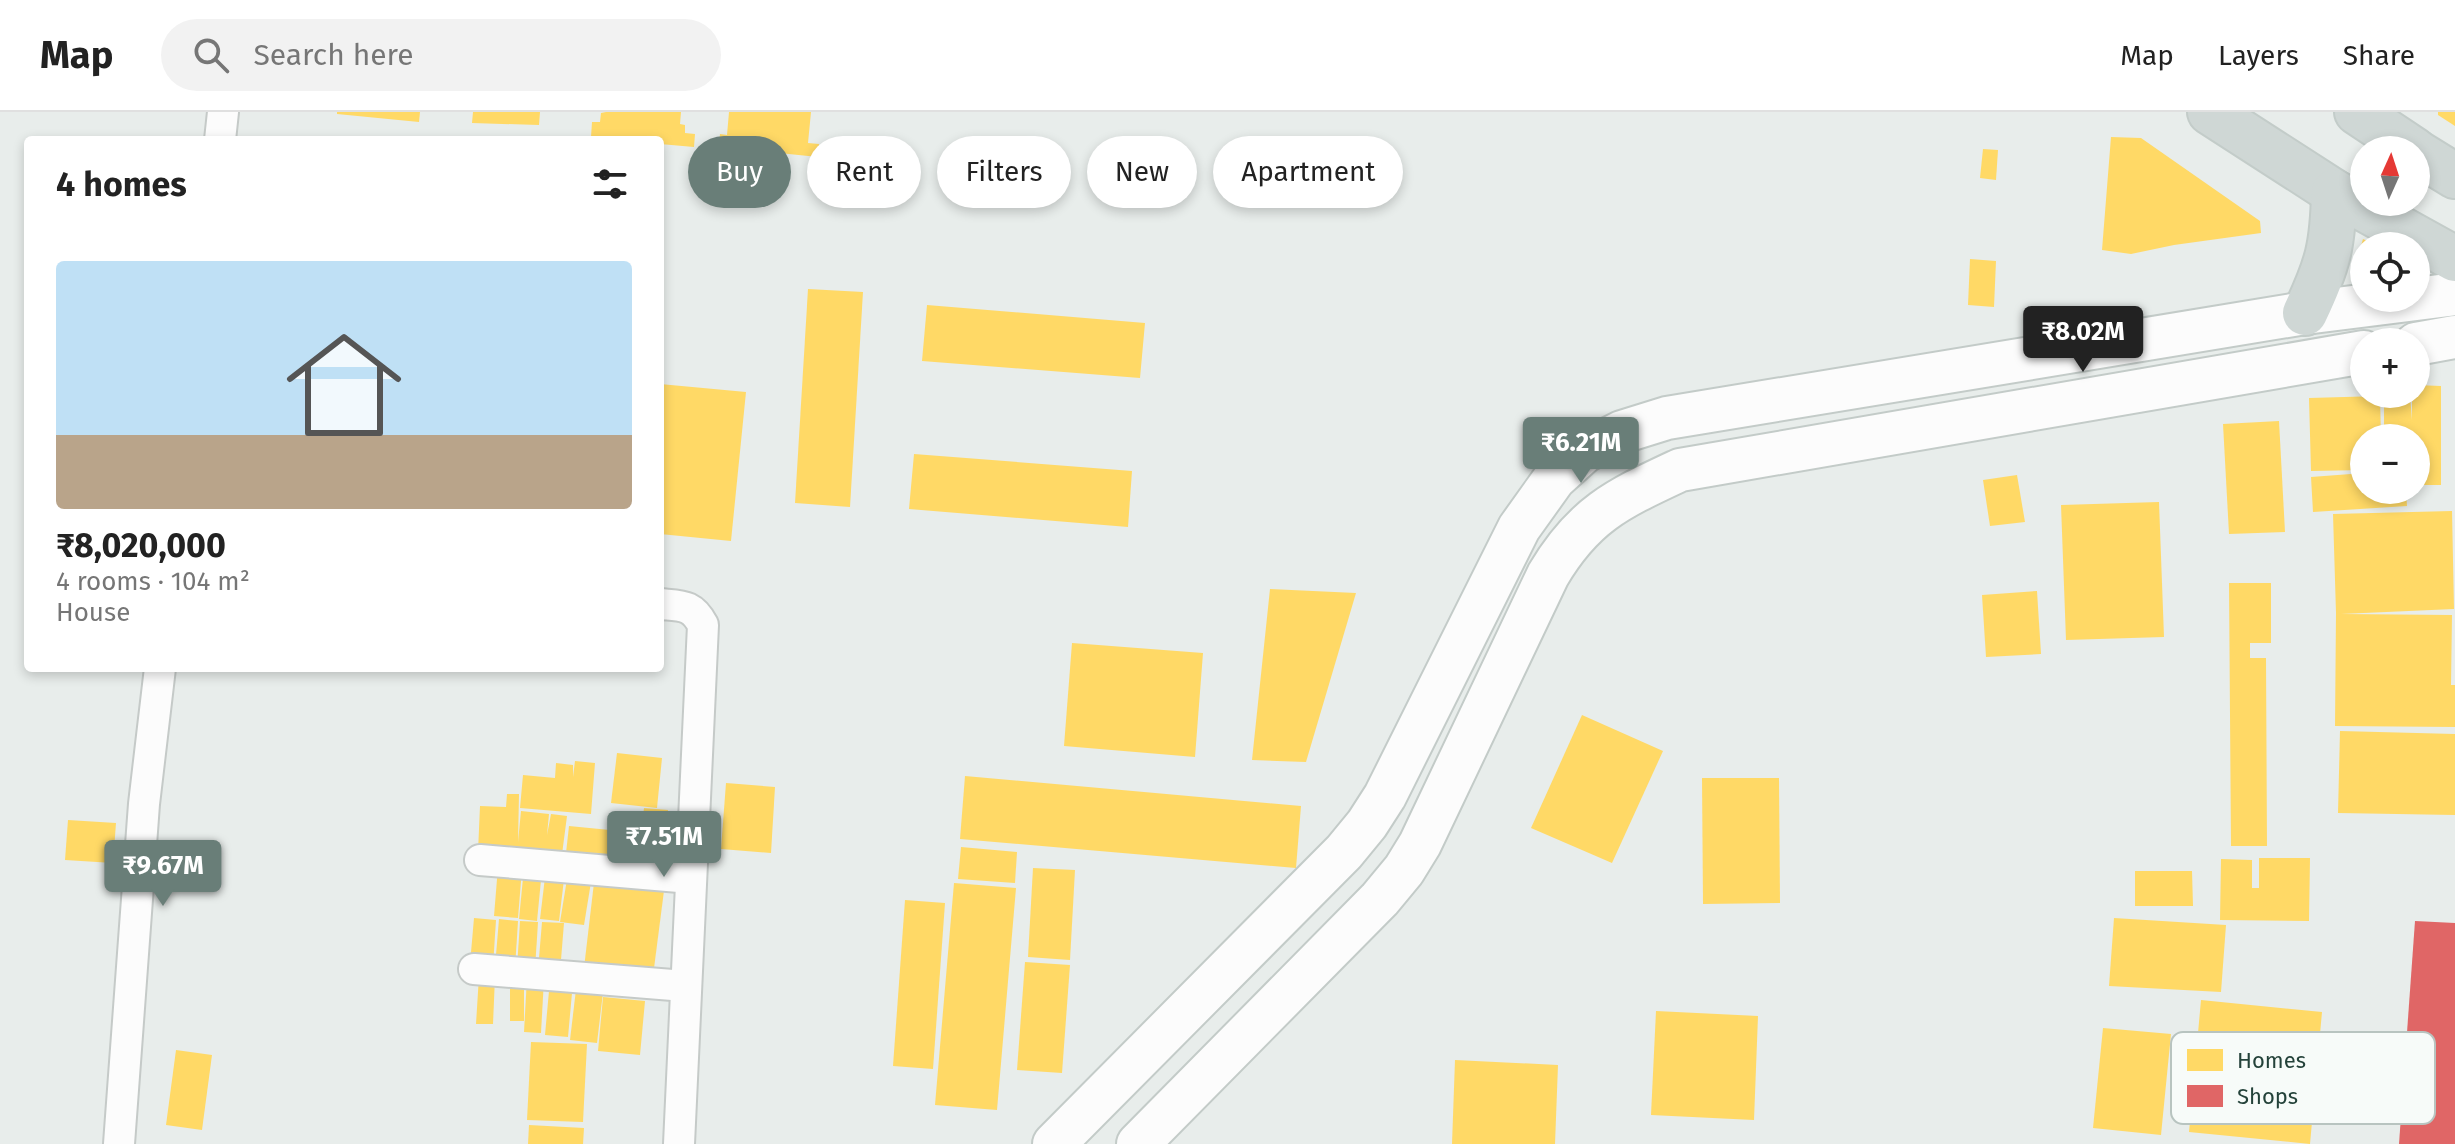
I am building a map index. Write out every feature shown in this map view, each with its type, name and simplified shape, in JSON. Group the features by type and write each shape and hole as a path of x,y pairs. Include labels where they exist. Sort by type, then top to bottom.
{"main road":[{"path":"2210,112 2334,192 2455,259"},
{"path":"2357,112 2393,136"},
{"path":"2430,160 2455,176"},
{"path":"2305,313 2326,270 2333,233 2334,192"}],"street":[{"path":"220,136 223,112"},
{"path":"1054,1144 1344,852 1367,824 1385,796 1519,528 1554,479 1585,451 1622,432 1667,418 2305,313 2455,294"},
{"path":"2430,341 2455,337"},
{"path":"2112,345 2120,394"},
{"path":"1138,1144 1380,899 1404,870 1420,844 1548,575 1562,550 1596,514 1680,470 2350,354"},
{"path":"664,604 684,606 697,613 703,625 679,1144"},
{"path":"119,1144 144,804 160,672"},
{"path":"480,860 691,878"},
{"path":"474,969 685,986"}],"building: Homes":[{"path":"337,112 420,112 419,122"},
{"path":"473,112 540,112 539,125 472,123"},
{"path":"606,112 681,112 680,124 685,125 685,133 695,136 688,136 688,146 664,144 664,136 591,136 592,122 600,122 601,113"},
{"path":"729,112 811,112 807,156 791,154 791,136 720,136 727,135"},
{"path":"2438,112 2455,112 2455,126 2438,115"},
{"path":"2111,137 2141,138 2260,221 2261,233 2131,254 2102,250"},
{"path":"1983,149 1998,150 1996,180 1980,178"},
{"path":"1970,259 1996,261 1994,307 1968,305"},
{"path":"808,289 863,292 850,507 795,503"},
{"path":"927,305 1145,323 1140,378 922,361"},
{"path":"664,384 746,392 731,541 664,534"},
{"path":"2430,386 2441,386 2441,485 2430,485 2430,424 2384,424 2384,408 2411,408 2412,420 2412,408 2430,408"},
{"path":"2350,397 2350,408 2380,408 2381,424 2350,424 2350,470 2311,471 2309,398"},
{"path":"2279,421 2285,532 2229,534 2223,424"},
{"path":"914,454 1132,471 1128,527 909,509"},
{"path":"2350,474 2350,504 2407,506 2313,512 2311,477"},
{"path":"2017,475 2025,522 1990,526 1983,480"},
{"path":"2159,502 2164,637 2066,640 2061,505"},
{"path":"2452,511 2454,609 2341,614 2452,615 2451,685 2455,685 2455,727 2335,726 2333,514"},
{"path":"2229,583 2271,583 2271,643 2250,643 2250,658 2266,658 2267,846 2231,846"},
{"path":"1270,589 1356,593 1306,762 1252,760"},
{"path":"2037,591 2041,654 1986,657 1982,595"},
{"path":"1072,643 1203,653 1195,757 1064,746"},
{"path":"1582,715 1663,751 1612,863 1531,828"},
{"path":"2340,731 2455,734 2455,815 2338,813"},
{"path":"617,753 662,758 657,808 611,803"},
{"path":"575,761 595,763 591,814 520,808 523,775 555,778 556,763 573,765 573,777"},
{"path":"965,776 1301,806 1296,868 960,839"},
{"path":"1702,778 1779,778 1780,903 1703,904"},
{"path":"726,783 775,787 771,853 721,849"},
{"path":"507,794 519,794 518,842 521,811 549,814 547,835 551,814 567,816 561,862 478,852 480,806 506,807"},
{"path":"644,808 668,810 662,870 636,869"},
{"path":"68,820 116,823 113,863 65,860"},
{"path":"569,826 620,831 616,867 565,862"},
{"path":"961,847 1017,852 1015,883 958,879"},
{"path":"2259,858 2310,858 2309,921 2220,920 2221,859 2252,860 2252,888 2259,888"},
{"path":"498,867 522,869 518,918 494,916"},
{"path":"524,868 542,870 537,921 519,919"},
{"path":"1033,868 1075,870 1070,960 1028,957"},
{"path":"546,869 565,871 559,921 540,919"},
{"path":"2135,871 2192,871 2193,906 2135,906"},
{"path":"568,873 592,876 584,925 560,922"},
{"path":"595,874 665,883 653,976 584,968"},
{"path":"954,883 1016,888 997,1110 935,1105"},
{"path":"905,900 945,903 933,1069 893,1066"},
{"path":"474,918 496,920 493,966 470,964"},
{"path":"2114,918 2226,925 2221,992 2109,986"},
{"path":"499,919 518,921 515,968 495,967"},
{"path":"520,921 538,922 535,969 517,968"},
{"path":"542,922 564,923 560,972 538,970"},
{"path":"1025,962 1070,965 1062,1073 1017,1070"},
{"path":"479,976 495,977 493,1024 476,1024"},
{"path":"527,978 544,979 541,1033 524,1032"},
{"path":"510,979 524,979 524,1021 510,1021"},
{"path":"550,980 573,982 568,1037 545,1035"},
{"path":"577,981 604,984 597,1043 570,1040"},
{"path":"603,997 645,1001 640,1055 598,1051"},
{"path":"2201,1000 2322,1012 2320,1032 2198,1032"},
{"path":"1656,1011 1758,1016 1754,1120 1651,1115"},
{"path":"2103,1028 2171,1034 2161,1135 2093,1128"},
{"path":"531,1042 587,1044 583,1122 527,1120"},
{"path":"176,1050 212,1055 202,1130 166,1125"},
{"path":"1455,1060 1558,1065 1555,1144 1452,1144"},
{"path":"2190,1124 2312,1124 2310,1144 2189,1132"},
{"path":"529,1125 584,1128 583,1144 528,1144"}],"building: Shops":[{"path":"2415,921 2455,923 2455,1144 2399,1144 2400,1124 2435,1124 2435,1032 2407,1032"}]}
